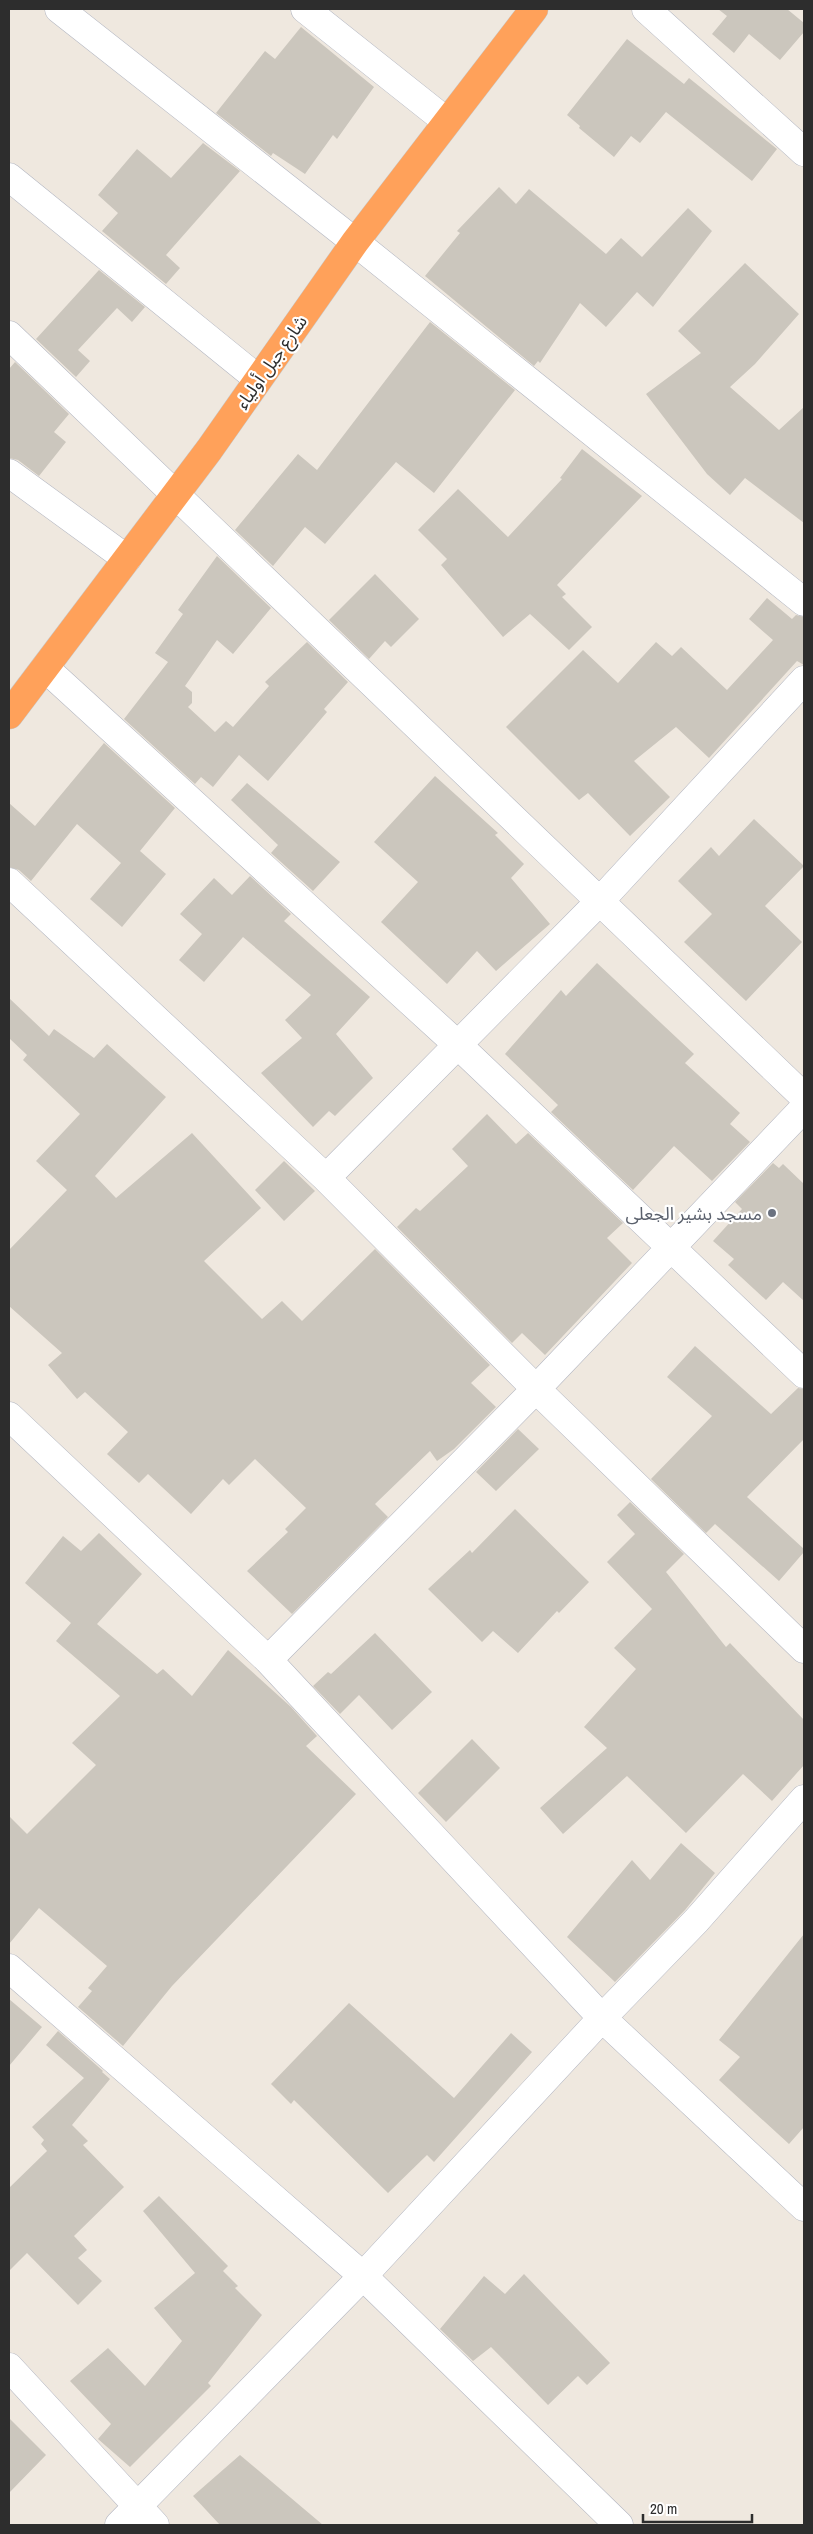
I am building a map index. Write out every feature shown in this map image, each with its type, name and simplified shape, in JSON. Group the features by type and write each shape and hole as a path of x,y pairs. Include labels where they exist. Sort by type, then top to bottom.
{"highway":[{"name":"شارع جبل أولياء","path":"9,716 177,494 355,242 446,121 534,9"}],"street":[{"path":"59,9 355,242 804,602"},
{"path":"305,9 446,121"},
{"path":"646,9 804,152"},
{"path":"9,177 258,379"},
{"path":"9,335 804,1097"},
{"path":"9,473 128,559"},
{"path":"45,668 459,1046 804,1374"},
{"path":"326,1178 459,1046 599,902 804,680"},
{"path":"9,882 326,1178 536,1389 804,1649"},
{"path":"268,1660 536,1389 804,1108"},
{"path":"9,1416 268,1660 602,2018 804,2207"},
{"path":"9,2367 137,2519 602,2018 696,1921 804,1799"},
{"path":"9,1968 363,2276 619,2525"}],"building":[{"path":"718,9 787,9 804,23 804,32 780,60 749,34 734,53 712,34 727,16"},
{"path":"301,27 374,87 337,139 333,135 305,174 273,153 271,156 216,113 265,51 275,59"},
{"path":"627,39 684,84 689,78 777,149 752,181 666,112 640,143 631,136 614,157 579,128 580,126 567,115"},
{"path":"203,143 240,171 166,255 180,268 166,284 102,231 118,213 98,195 137,149 171,178"},
{"path":"499,187 516,204 529,189 606,254 621,238 642,257 688,208 712,231 653,307 637,292 606,327 580,303 540,363 538,361 534,366 425,276 460,233 457,231"},
{"path":"745,263 799,314 755,364 730,387 779,430 804,407 804,523 745,478 730,495 707,474 646,394 701,353 678,331"},
{"path":"99,270 145,307 132,322 117,308 78,350 90,361 76,377 36,339"},
{"path":"430,322 515,390 434,493 396,462 325,544 305,527 273,566 235,530 298,454 317,470"},
{"path":"15,362 69,414 54,432 66,442 39,476 18,460 9,458 9,369"},
{"path":"582,449 642,496 557,585 566,594 562,597 592,627 569,650 530,614 503,637 441,565 447,559 418,530 458,489 508,537 562,479 560,478"},
{"path":"217,556 271,608 233,654 217,640 185,686 192,692 192,703 188,707 215,732 226,721 233,727 269,686 265,682 307,642 348,682 324,709 327,712 268,781 239,755 213,787 201,777 195,784 124,719 168,662 155,653 183,614 178,610"},
{"path":"375,574 419,619 391,647 385,641 369,659 329,620"},
{"path":"767,598 792,619 796,615 804,617 804,665 797,661 709,758 676,727 634,761 670,797 630,836 588,793 579,800 506,727 583,650 618,683 656,642 672,656 681,647 727,690 773,640 749,619"},
{"path":"104,743 175,808 140,851 166,874 122,927 90,899 121,863 77,824 31,881 19,870 9,867 9,803 35,826"},
{"path":"435,776 498,833 495,835 524,864 511,878 550,924 496,971 477,951 447,984 381,922 418,882 374,842"},
{"path":"247,783 340,862 313,891 271,853 278,845 231,800"},
{"path":"754,819 804,866 765,906 802,942 746,1001 684,942 712,914 678,881 711,847 719,856"},
{"path":"250,876 291,914 284,921 370,997 336,1034 373,1078 335,1116 329,1111 313,1127 261,1073 302,1038 285,1020 311,995 243,937 204,982 179,960 202,934 180,914 214,878 232,895"},
{"path":"597,963 694,1054 685,1063 740,1113 730,1124 750,1142 712,1181 674,1146 633,1190 551,1112 558,1105 505,1054 561,990 566,996"},
{"path":"9,998 49,1036 54,1029 94,1058 107,1044 166,1097 95,1176 116,1198 192,1133 261,1208 204,1261 262,1319 282,1301 302,1321 375,1249 490,1365 471,1383 496,1407 454,1449 437,1461 430,1451 375,1504 388,1517 292,1614 247,1571 288,1532 285,1529 306,1508 255,1459 229,1485 223,1479 191,1514 148,1474 139,1483 107,1454 128,1432 85,1392 77,1399 48,1365 62,1353 9,1306 9,1250 67,1190 36,1161 80,1114 23,1060 27,1055 9,1038"},
{"path":"487,1114 516,1144 528,1133 623,1223 607,1238 632,1263 545,1355 522,1333 512,1343 397,1227 416,1208 420,1211 468,1166 452,1149"},
{"path":"284,1161 315,1191 284,1221 255,1190"},
{"name":"مسجد بشير الجعلى","path":"773,1163 779,1168 783,1164 804,1184 804,1301 783,1282 766,1300 728,1265 734,1259 713,1241 742,1209 735,1202"},
{"path":"695,1346 771,1414 798,1388 804,1389 804,1439 747,1497 804,1549 804,1552 779,1581 715,1524 706,1533 651,1479 712,1416 667,1377"},
{"path":"518,1429 539,1449 496,1491 476,1472"},
{"path":"630,1502 684,1554 666,1572 726,1647 730,1643 804,1720 804,1765 772,1801 743,1774 686,1833 627,1776 563,1834 540,1808 607,1748 584,1727 636,1669 614,1648 652,1609 607,1562 635,1534 617,1515"},
{"path":"515,1509 589,1582 559,1613 557,1611 518,1653 493,1631 482,1642 428,1589 470,1550 472,1553"},
{"path":"99,1533 142,1574 97,1624 157,1674 163,1669 192,1696 228,1650 291,1707 317,1736 306,1746 356,1794 172,1986 123,2046 78,2007 92,1991 88,1988 107,1966 39,1908 9,1944 9,1816 27,1834 96,1765 72,1743 120,1696 56,1641 71,1623 25,1583 63,1536 81,1551"},
{"path":"375,1633 432,1692 392,1730 359,1695 340,1714 313,1686 328,1672 331,1674"},
{"path":"472,1739 500,1768 446,1822 418,1793"},
{"path":"681,1843 715,1873 685,1910 615,1982 567,1937 632,1860 650,1880"},
{"path":"804,1934 804,2127 789,2144 719,2080 740,2057 719,2040"},
{"path":"9,1999 42,2027 9,2066"},
{"path":"349,2003 454,2098 511,2033 532,2052 434,2162 427,2155 388,2193 294,2100 291,2104 271,2084"},
{"path":"58,2031 110,2079 72,2125 88,2141 83,2145 124,2187 74,2236 87,2250 78,2258 102,2281 78,2305 27,2253 9,2271 9,2188 47,2151 41,2144 44,2140 32,2127 84,2078 46,2045"},
{"path":"159,2196 228,2266 223,2271 238,2286 235,2288 262,2315 208,2383 211,2386 130,2467 98,2439 111,2424 70,2381 108,2348 145,2386 182,2341 154,2308 195,2273 143,2211"},
{"path":"524,2274 610,2363 587,2385 578,2376 548,2405 491,2347 473,2361 440,2329 484,2276 505,2294"},
{"path":"9,2418 46,2455 9,2493"},
{"path":"240,2455 323,2525 220,2525 193,2496"}],"place":[{"name":"مسجد بشير الجعلى","path":"772,1213"}]}
